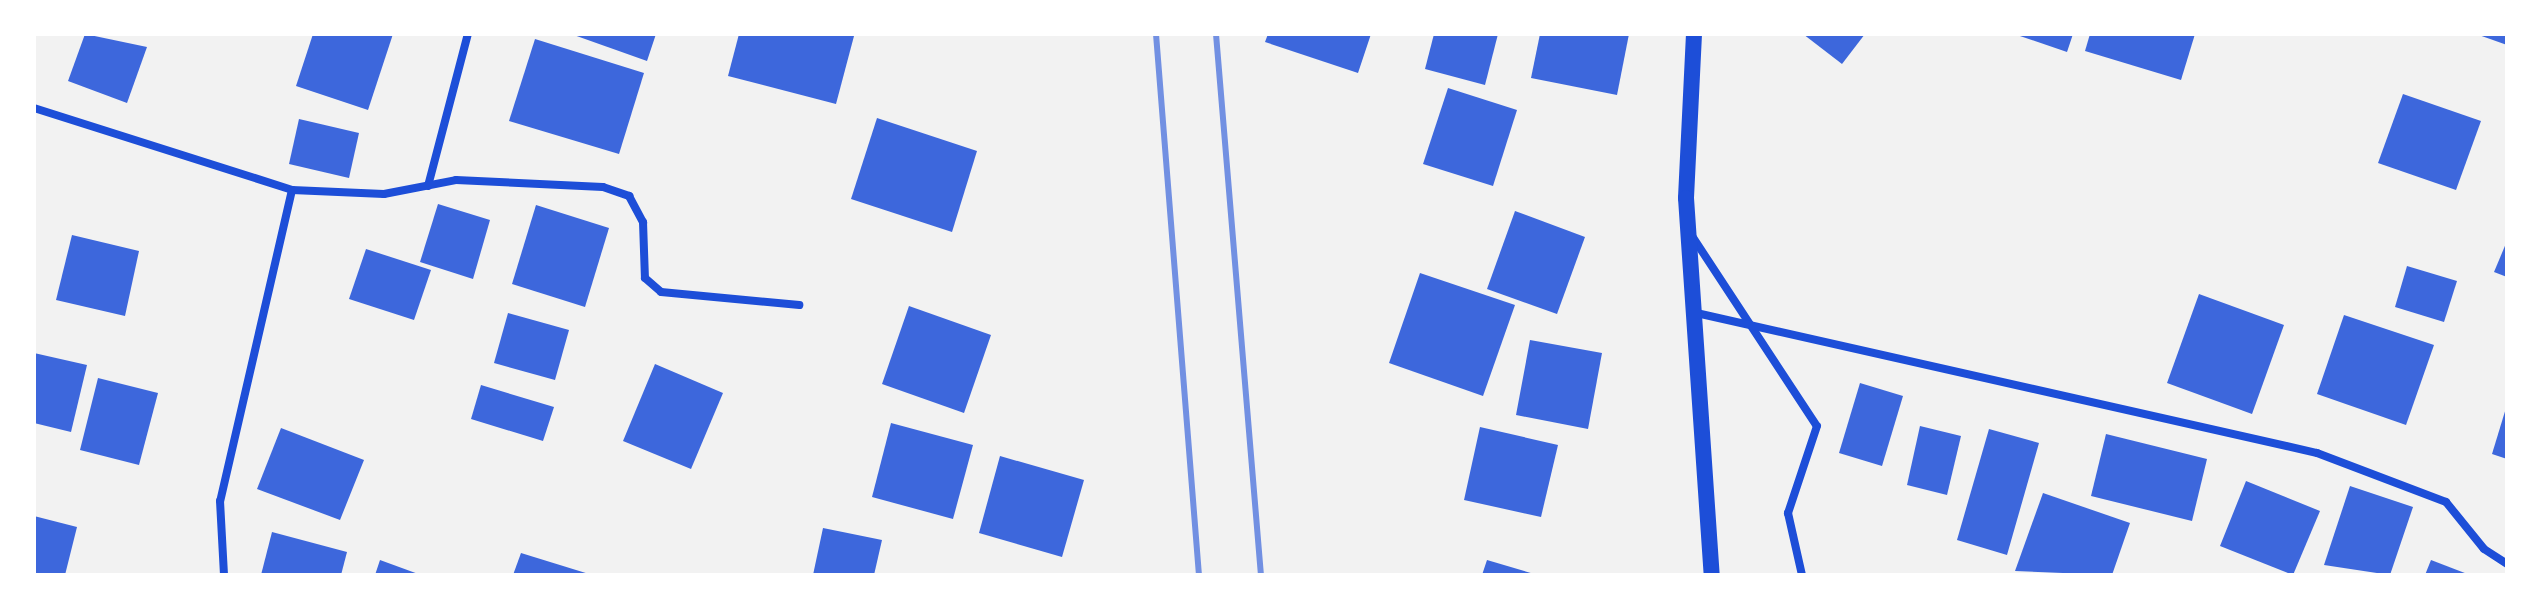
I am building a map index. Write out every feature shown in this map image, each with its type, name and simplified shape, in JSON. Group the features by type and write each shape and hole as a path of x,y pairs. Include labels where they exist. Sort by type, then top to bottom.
{"main road":[{"path":"1694,34 1688,230 1712,575"}],"street":[{"path":"428,186 468,34"},
{"path":"34,108 292,190 384,194 456,180 603,187 629,196 643,222 645,278 661,292 799,305"},
{"path":"224,575 220,501 292,190"},
{"path":"1688,230 1746,324 1817,426 1788,513 1802,575"},
{"path":"1692,312 2317,453 2446,502 2484,549 2507,564"}],"building":[{"path":"85,34 147,47 127,103 68,81"},
{"path":"313,34 393,34 368,110 296,86"},
{"path":"571,34 656,34 647,61"},
{"path":"739,34 854,36 836,104 728,76"},
{"path":"1268,34 1371,34 1358,73 1265,42"},
{"path":"1434,34 1498,34 1485,85 1425,69"},
{"path":"1540,34 1629,34 1617,95 1531,78"},
{"path":"1803,34 1865,34 1842,64"},
{"path":"2014,34 2073,34 2067,52"},
{"path":"2090,34 2195,34 2181,80 2085,51"},
{"path":"2476,34 2507,34 2507,45"},
{"path":"535,39 644,73 619,154 509,121"},
{"path":"1448,88 1517,110 1493,186 1423,164"},
{"path":"2403,94 2481,121 2456,190 2378,163"},
{"path":"877,118 977,151 952,232 851,199"},
{"path":"299,119 359,133 349,178 289,164"},
{"path":"438,204 490,220 473,279 420,262"},
{"path":"536,205 609,228 585,307 512,284"},
{"path":"1515,211 1585,237 1557,314 1487,289"},
{"path":"72,235 139,251 125,316 56,300"},
{"path":"2507,241 2507,277 2494,272"},
{"path":"366,249 431,270 414,320 349,299"},
{"path":"2407,266 2457,281 2444,322 2395,307"},
{"path":"1420,273 1515,305 1483,396 1389,363"},
{"path":"2199,294 2284,325 2252,414 2167,383"},
{"path":"909,306 991,335 964,413 882,384"},
{"path":"508,313 569,330 555,380 494,363"},
{"path":"2344,315 2434,345 2406,425 2317,394"},
{"path":"1530,340 1602,353 1588,429 1516,415"},
{"path":"34,353 87,365 71,432 34,423"},
{"path":"655,364 723,393 691,469 623,441"},
{"path":"98,378 158,393 139,465 80,450"},
{"path":"1860,383 1903,396 1882,466 1839,453"},
{"path":"481,385 554,407 543,441 471,419"},
{"path":"2507,408 2507,459 2492,454"},
{"path":"891,423 973,445 953,519 872,497"},
{"path":"1920,426 1961,436 1947,495 1907,485"},
{"path":"1480,427 1558,445 1541,517 1464,500"},
{"path":"281,428 364,460 340,520 257,489"},
{"path":"1989,429 2039,443 2007,555 1957,540"},
{"path":"2106,434 2207,459 2192,521 2091,496"},
{"path":"1000,456 1084,480 1062,557 979,533"},
{"path":"2246,481 2320,511 2293,575 2220,546"},
{"path":"2350,486 2413,507 2390,575 2324,565"},
{"path":"2043,493 2130,523 2112,575 2015,571"},
{"path":"34,516 77,527 65,575 34,575"},
{"path":"823,528 882,540 874,575 813,575"},
{"path":"272,532 347,552 341,575 261,575"},
{"path":"521,553 589,574 589,575 513,575"},
{"path":"380,560 421,575 375,575"},
{"path":"1487,560 1534,574 1534,575 1482,575"},
{"path":"2431,560 2470,575 2425,575"}],"railway":[{"path":"1156,34 1199,575"},
{"path":"1216,34 1261,575"}]}
